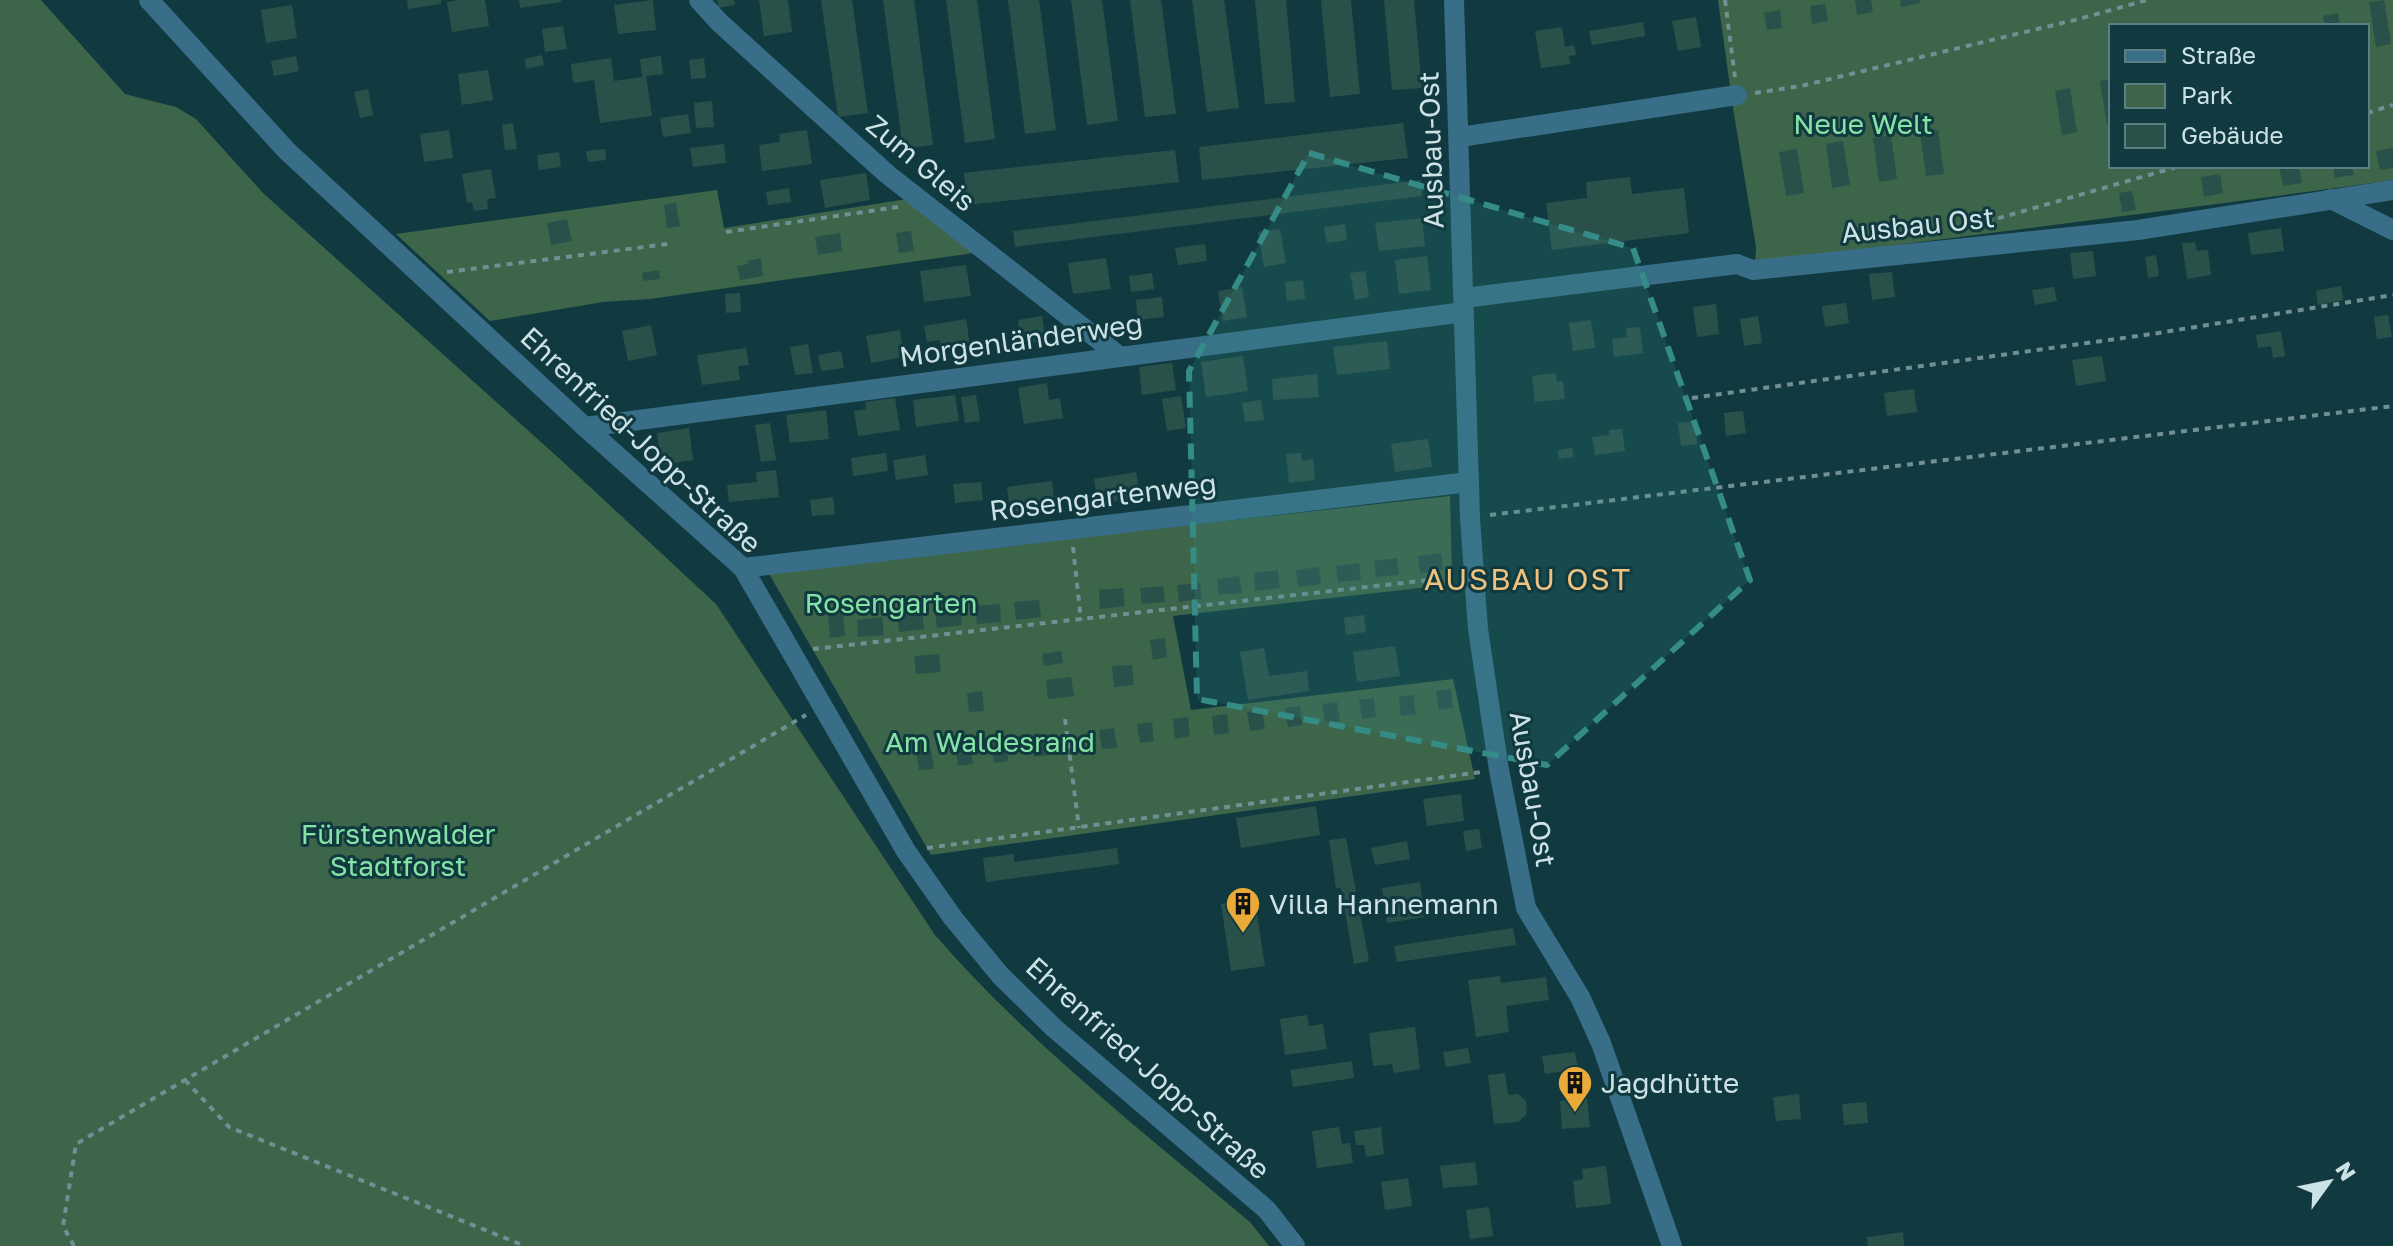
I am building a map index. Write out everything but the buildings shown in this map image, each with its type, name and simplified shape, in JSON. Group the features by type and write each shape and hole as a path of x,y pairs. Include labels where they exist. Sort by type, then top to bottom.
{"street":[{"name":"Ehrenfried-Jopp-Straße","path":"149,0 287,151 585,427 743,568 906,851 953,918 1000,975 1054,1028 1267,1210 1295,1246"},
{"name":"Zum Gleis","path":"699,0 719,22 887,174 1118,355"},
{"name":"Ausbau-Ost","path":"1454,0 1470,518 1478,629 1499,770 1526,908 1580,997 1601,1043 1672,1246"},
{"path":"1460,137 1737,95"},
{"name":"Ausbau Ost","path":"1464,305 1737,264 1753,270 2138,230 2393,190"},
{"path":"2331,199 2393,230"},
{"name":"Morgenländerweg","path":"585,427 1464,305"},
{"name":"Rosengartenweg","path":"743,568 1469,482"}],"path":[{"path":"1725,0 1737,95 1801,86 2147,0"},
{"path":"2369,112 2393,105"},
{"path":"1967,227 2173,168"},
{"path":"726,232 923,203"},
{"path":"421,275 668,244"},
{"path":"1692,398 2152,334 2393,295"},
{"path":"1470,518 2393,406"},
{"path":"1071,529 1081,620"},
{"path":"791,651 1474,575"},
{"path":"74,1246 63,1226 76,1144 822,706"},
{"path":"1065,719 1079,828"},
{"path":"906,851 1499,770"},
{"path":"185,1080 229,1127 525,1246"}],"highlighted area":[{"path":"1309,153 1633,248 1750,580 1547,765 1197,699 1189,371"}],"green space":[{"name":"Fürstenwalder Stadtforst","path":"0,0 41,0 125,94 176,107 196,119 263,193 561,460 716,604 935,935 1047,1049 1250,1222 1269,1246 0,1246"},
{"name":"Neue Welt","path":"1718,0 2393,0 2393,180 1755,264 1756,247"},
{"path":"717,190 724,228 907,199 974,253 650,299 603,302 490,321 396,234"},
{"name":"Am Waldesrand","path":"1450,496 1452,576 1446,585 1173,616 1191,710 1453,679 1475,779 931,855 768,572"}],"place":[{"name":"Villa Hannemann","path":"1243,935"},
{"name":"Jagdhütte","path":"1575,1114"}],"district":[{"name":"AUSBAU OST","path":"1528,580"}],"park label":[{"name":"Rosengarten","path":"891,603"}]}
